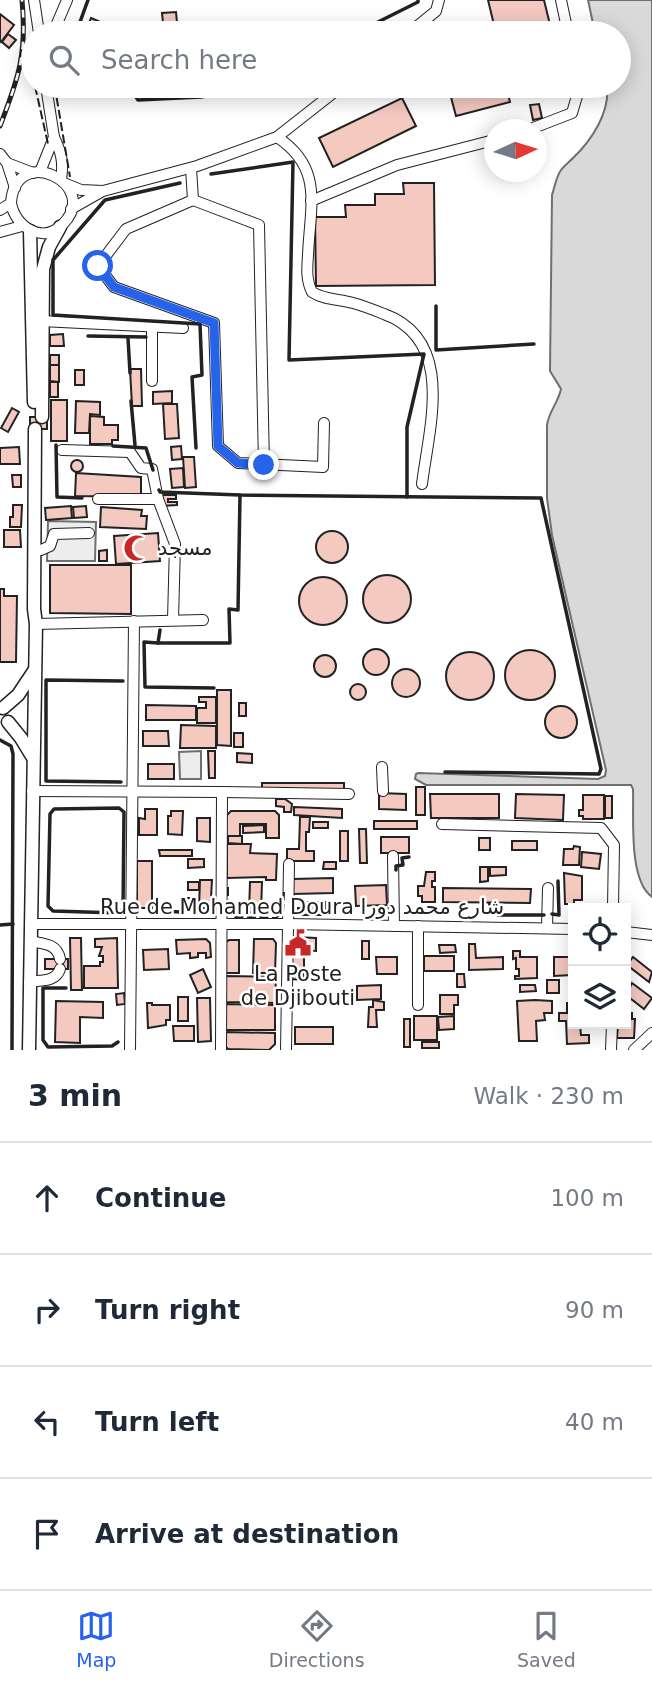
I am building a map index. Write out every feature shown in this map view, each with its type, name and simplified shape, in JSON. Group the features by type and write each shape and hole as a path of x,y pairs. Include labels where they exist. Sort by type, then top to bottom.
{"main road":[{"path":"29,1050 36,622 34,608 41,321 45,258 60,227"},
{"path":"26,228 38,423"},
{"path":"36,622 40,611 41,550 38,505"},
{"path":"2,708 18,695 34,671"},
{"path":"2,708 33,706"},
{"path":"4,722 33,722"},
{"path":"4,722 22,738 33,758"}],"street":[{"path":"34,0 37,21"},
{"path":"58,21 67,0"},
{"path":"424,21 436,11 439,0"},
{"path":"561,0 565,21"},
{"path":"0,232 26,228 46,233 60,227 69,216 72,196 64,181 62,155 54,137 48,98"},
{"path":"71,209 103,191 191,168 277,137 327,98"},
{"path":"547,122 572,113 576,98"},
{"path":"26,228 16,219 11,203 15,188 26,176 36,172 54,137"},
{"path":"277,137 293,147 312,181 307,272 312,292 388,315 414,332 425,349 431,365 434,390 422,484"},
{"path":"311,201 397,165 484,143"},
{"path":"0,154 7,163 15,188"},
{"path":"7,163 36,172 51,173 80,190 103,191"},
{"path":"191,168 193,200"},
{"path":"264,465 259,225 193,200 126,229 98,266 114,287 214,323 218,446 238,463 264,465 323,467 324,423"},
{"path":"0,210 11,203"},
{"path":"41,321 183,328"},
{"path":"152,327 152,381"},
{"path":"62,450 130,452 141,468 152,470 158,499 175,544 173,620"},
{"path":"98,499 158,499"},
{"path":"41,550 50,546 54,534 89,533"},
{"path":"36,622 203,620"},
{"path":"130,1050 134,621"},
{"path":"382,767 383,791"},
{"path":"32,791 349,794"},
{"path":"221,1050 222,792"},
{"path":"442,824 601,828 614,845 613,903"},
{"path":"393,856 394,926"},
{"path":"286,1050 289,864"},
{"path":"547,928 548,888"},
{"name":"Rue de Mohamed Doura شارع محمد دورا","path":"30,924 288,924 568,929"},
{"path":"418,926 418,1005"},
{"path":"631,933 652,935"},
{"path":"29,982 52,979 59,974 60,964 59,953 52,945 30,941"},
{"path":"611,1050 612,1029"},
{"path":"634,1050 652,1033"}],"shaded area":[{"path":"588,0 652,0 652,897 644,889 636,862 631,785 426,785 415,779 418,773 598,779 605,776 606,770 552,535 547,498 547,425 561,389 550,371 552,195 561,170 587,143 598,125 607,98 631,98 631,21 592,21"},
{"path":"48,521 96,522 95,561 47,561"},
{"path":"201,751 201,779 180,779 179,752"}],"building":[{"path":"488,0 544,0 549,21 493,21"},
{"path":"176,12 177,21 163,21 162,13"},
{"path":"0,14 14,25 1,42 0,41"},
{"path":"8,34 16,40 9,48 2,42"},
{"path":"402,98 416,126 333,167 319,138"},
{"path":"451,98 509,98 510,102 456,116"},
{"path":"539,104 542,118 533,119 530,105"},
{"path":"403,183 434,183 435,285 316,286 315,217 346,217 345,205 375,205 375,194 404,194"},
{"path":"63,334 64,346 50,346 50,335"},
{"path":"50,355 59,355 59,365 50,365"},
{"path":"50,365 59,365 59,382 50,381"},
{"path":"130,369 141,369 142,406 132,406"},
{"path":"75,370 84,370 84,385 75,385"},
{"path":"50,382 58,382 58,397 50,397"},
{"path":"172,391 172,403 153,404 153,392"},
{"path":"51,400 67,400 67,441 51,441"},
{"path":"76,401 100,402 100,415 90,414 89,433 75,433"},
{"path":"163,404 177,404 179,438 165,439"},
{"path":"12,408 19,412 8,432 1,428"},
{"path":"90,416 104,417 104,425 118,425 118,440 112,440 112,444 90,444"},
{"path":"30,417 47,417 47,429 30,429"},
{"path":"181,446 182,459 172,460 171,447"},
{"path":"19,447 20,464 0,464 0,448"},
{"path":"183,457 194,457 196,487 185,488"},
{"path":"77,460 83,466 77,472 71,466"},
{"path":"183,468 184,487 172,488 170,469"},
{"path":"76,473 141,477 141,497 75,496"},
{"path":"12,475 21,475 21,487 13,487"},
{"path":"160,495 176,495 176,499 168,499 168,502 177,502 177,505 161,506"},
{"path":"13,505 22,505 21,527 10,527"},
{"path":"71,506 72,518 46,520 45,508"},
{"path":"86,506 87,517 74,518 73,507"},
{"path":"101,507 142,510 141,516 147,516 146,529 100,527"},
{"path":"4,530 20,530 21,547 4,547"},
{"path":"332,531 343,536 348,547 343,558 332,563 321,558 316,547 321,536"},
{"name":"مسجد","path":"158,533 160,561 116,564 114,536"},
{"path":"107,550 107,561 99,561 99,551"},
{"path":"50,565 131,565 131,614 50,613"},
{"path":"387,575 404,582 411,599 404,616 387,623 370,616 363,599 370,582"},
{"path":"323,577 340,584 347,601 340,618 323,625 306,618 299,601 306,584"},
{"path":"0,589 4,589 4,596 17,596 16,662 0,662"},
{"path":"376,649 385,653 389,662 385,671 376,675 367,671 363,662 367,653"},
{"path":"530,650 547,658 555,675 547,692 530,700 513,692 505,675 513,658"},
{"path":"470,652 487,659 494,676 487,693 470,700 453,693 446,676 453,659"},
{"path":"325,655 333,658 336,666 333,674 325,677 317,674 314,666 317,658"},
{"path":"406,669 416,673 420,683 416,693 406,697 396,693 392,683 396,673"},
{"path":"358,684 364,686 364,698 358,700 352,698 350,692 352,686"},
{"path":"217,690 231,690 231,746 217,745"},
{"path":"199,697 216,697 216,723 197,723 197,708 206,708 206,702 199,702"},
{"path":"239,703 246,703 246,716 239,716"},
{"path":"146,705 196,706 196,720 146,720"},
{"path":"561,706 572,711 577,722 572,733 561,738 550,733 545,722 550,711"},
{"path":"181,725 216,726 216,748 180,748"},
{"path":"143,731 168,731 169,746 143,746"},
{"path":"234,733 243,733 243,747 234,747"},
{"path":"208,751 215,751 215,778 209,778"},
{"path":"237,753 252,754 252,763 237,762"},
{"path":"148,764 174,764 174,779 148,779"},
{"path":"262,783 344,783 344,789 262,789"},
{"path":"416,787 425,787 425,815 416,815"},
{"path":"379,793 406,794 406,810 379,809"},
{"path":"430,794 499,794 499,818 431,818"},
{"path":"516,794 564,795 563,820 515,818"},
{"path":"583,795 604,795 604,819 583,819 583,816 579,816 579,810 583,810"},
{"path":"605,796 612,796 612,818 605,818"},
{"path":"276,799 285,799 292,804 291,812 284,812 284,807 276,806"},
{"path":"294,807 342,809 342,818 294,815"},
{"path":"145,809 157,809 157,835 139,835 139,818 145,819"},
{"path":"171,811 183,811 182,835 168,834 168,816 171,816"},
{"path":"231,811 275,811 279,815 279,838 266,838 266,824 240,824 240,836 226,836 226,816"},
{"path":"300,817 310,817 309,832 306,832 306,851 314,851 314,861 287,861 287,849 299,849"},
{"path":"197,818 210,818 210,842 197,841"},
{"path":"374,821 417,821 417,829 374,829"},
{"path":"313,822 328,822 328,828 313,828"},
{"path":"264,825 264,832 243,833 243,826"},
{"path":"359,829 366,829 367,863 360,863"},
{"path":"340,831 348,831 348,861 340,861"},
{"path":"228,836 242,836 242,844 228,843"},
{"path":"381,837 409,837 409,853 381,853"},
{"path":"479,838 490,838 490,850 479,850"},
{"path":"512,841 537,841 537,850 512,850"},
{"path":"227,844 251,844 250,853 277,854 276,880 266,880 266,877 227,878"},
{"path":"574,846 580,847 579,865 563,865 564,849 573,849"},
{"path":"159,850 192,850 192,856 160,856"},
{"path":"582,852 601,854 599,869 581,867"},
{"path":"188,859 204,859 204,867 188,868"},
{"path":"137,861 152,861 152,908 137,908"},
{"path":"324,862 336,862 336,869 323,869"},
{"path":"480,867 488,867 488,881 480,882"},
{"path":"490,867 506,867 506,875 490,876"},
{"path":"426,872 435,872 432,887 435,887 435,902 422,902 422,896 418,896 418,886 424,886"},
{"path":"564,873 582,876 582,900 565,904"},
{"path":"333,878 333,893 293,894 293,879"},
{"path":"200,880 212,880 211,898 214,898 214,908 199,908"},
{"path":"188,882 199,882 199,890 188,890"},
{"path":"250,882 262,882 261,913 249,912"},
{"path":"386,885 387,905 356,906 355,886"},
{"path":"443,888 531,889 530,903 443,902"},
{"path":"183,898 195,898 195,912 181,912"},
{"path":"303,902 326,902 326,908 332,908 332,915 298,915 298,908 303,908"},
{"path":"498,903 498,912 490,913 489,904"},
{"path":"295,937 316,938 316,951 304,950 304,980 290,979 290,943"},
{"path":"70,938 81,938 82,990 71,990"},
{"path":"117,938 118,988 84,988 84,966 100,966 100,962 103,962 103,956 99,956 102,947 95,947 95,939"},
{"path":"206,939 210,943 211,957 206,958 206,953 198,953 198,957 190,958 190,953 177,954 176,940"},
{"path":"254,939 273,939 276,943 275,973 253,973"},
{"path":"239,940 239,973 225,973 225,943"},
{"path":"362,941 369,941 369,959 362,959"},
{"path":"469,944 475,944 476,958 503,957 503,969 469,970"},
{"path":"439,945 455,945 456,952 440,953"},
{"path":"168,949 169,969 144,970 143,950"},
{"path":"513,951 520,951 520,957 537,957 537,978 515,979 515,976 519,976 519,969 516,969"},
{"path":"424,956 454,956 454,971 424,971"},
{"path":"376,957 397,957 397,974 377,974"},
{"path":"554,957 568,957 568,975 554,976"},
{"path":"633,957 652,972 649,982 631,968"},
{"path":"45,959 68,959 68,969 45,969"},
{"path":"203,969 211,987 198,993 190,975"},
{"path":"457,974 464,974 465,987 457,987"},
{"path":"225,976 276,977 275,1003 225,1002"},
{"path":"547,980 559,980 559,993 547,993"},
{"path":"632,983 652,998 644,1009 631,999"},
{"path":"381,985 381,999 357,1000 357,986"},
{"path":"520,985 535,985 536,991 520,992"},
{"path":"124,993 125,1004 117,1005 116,994"},
{"path":"440,995 458,995 454,1014 440,1014"},
{"path":"178,997 188,997 188,1021 178,1021"},
{"path":"197,998 210,998 211,1041 198,1042"},
{"path":"373,1000 384,1002 384,1010 376,1010 377,1027 368,1027 369,1007 373,1007"},
{"path":"56,1001 103,1002 103,1018 80,1017 80,1043 55,1042"},
{"path":"517,1001 552,1001 552,1013 544,1013 545,1020 536,1021 537,1041 519,1041"},
{"path":"147,1003 170,1005 170,1020 166,1020 166,1025 148,1028"},
{"path":"568,1003 568,1029 580,1029 581,1035 589,1035 589,1043 567,1044 566,1021 559,1021 559,1013 567,1013"},
{"path":"224,1004 275,1005 275,1030 224,1030"},
{"path":"632,1013 632,1019 635,1019 634,1038 617,1038 618,1029 631,1029"},
{"path":"414,1016 437,1016 437,1040 414,1040"},
{"path":"454,1016 454,1029 439,1030 438,1017"},
{"path":"404,1019 410,1019 410,1047 404,1047"},
{"path":"173,1026 194,1026 194,1041 174,1041"},
{"path":"295,1027 333,1027 333,1044 295,1044"},
{"path":"224,1032 275,1033 275,1044 269,1050 228,1049 224,1045"},
{"path":"422,1042 439,1042 439,1048 422,1048"}],"railway":[{"path":"22,0 23,21"},
{"path":"0,126 21,57"}],"fence":[{"path":"38,98 48,144"},
{"path":"57,98 70,177"},
{"path":"228,887 228,912 233,911 233,917 276,918 283,912 284,892"}],"wall":[{"path":"80,21 88,0"},
{"path":"380,21 418,0"},
{"path":"137,98 180,98"},
{"path":"211,174 293,162 289,360 424,354 407,427 407,497"},
{"path":"180,183 105,200 53,260 53,315 200,324 202,375 192,377 196,448"},
{"path":"436,306 436,350 534,344"},
{"path":"88,336 146,337"},
{"path":"128,338 130,373"},
{"path":"131,401 135,445"},
{"path":"56,445 57,497 82,498"},
{"path":"113,446 146,448 153,470"},
{"path":"159,490 240,495 541,498 601,769 599,774 445,772"},
{"path":"160,630 158,643 230,643 229,609 238,610 240,495"},
{"path":"158,643 144,642 145,687 214,688"},
{"path":"121,782 46,781 46,680 123,681"},
{"path":"0,740 11,746 13,754 12,1050"},
{"path":"119,808 124,812 123,910 118,913 53,911 48,906 50,814 54,809 119,808"},
{"path":"396,870 396,866 403,865 402,858 409,857"},
{"path":"552,914 559,915 558,881"},
{"path":"158,911 181,912"},
{"path":"498,915 544,915"},
{"path":"0,925 13,924"},
{"path":"66,988 43,988 43,1040 48,1047 112,1046 118,1042"}],"place":[{"name":"مسجد","path":"137,548"},
{"name":"La Poste de Djibouti","path":"298,943"}],"route":[{"path":"98,266 114,287 214,323 218,446 238,463 264,465"}]}
